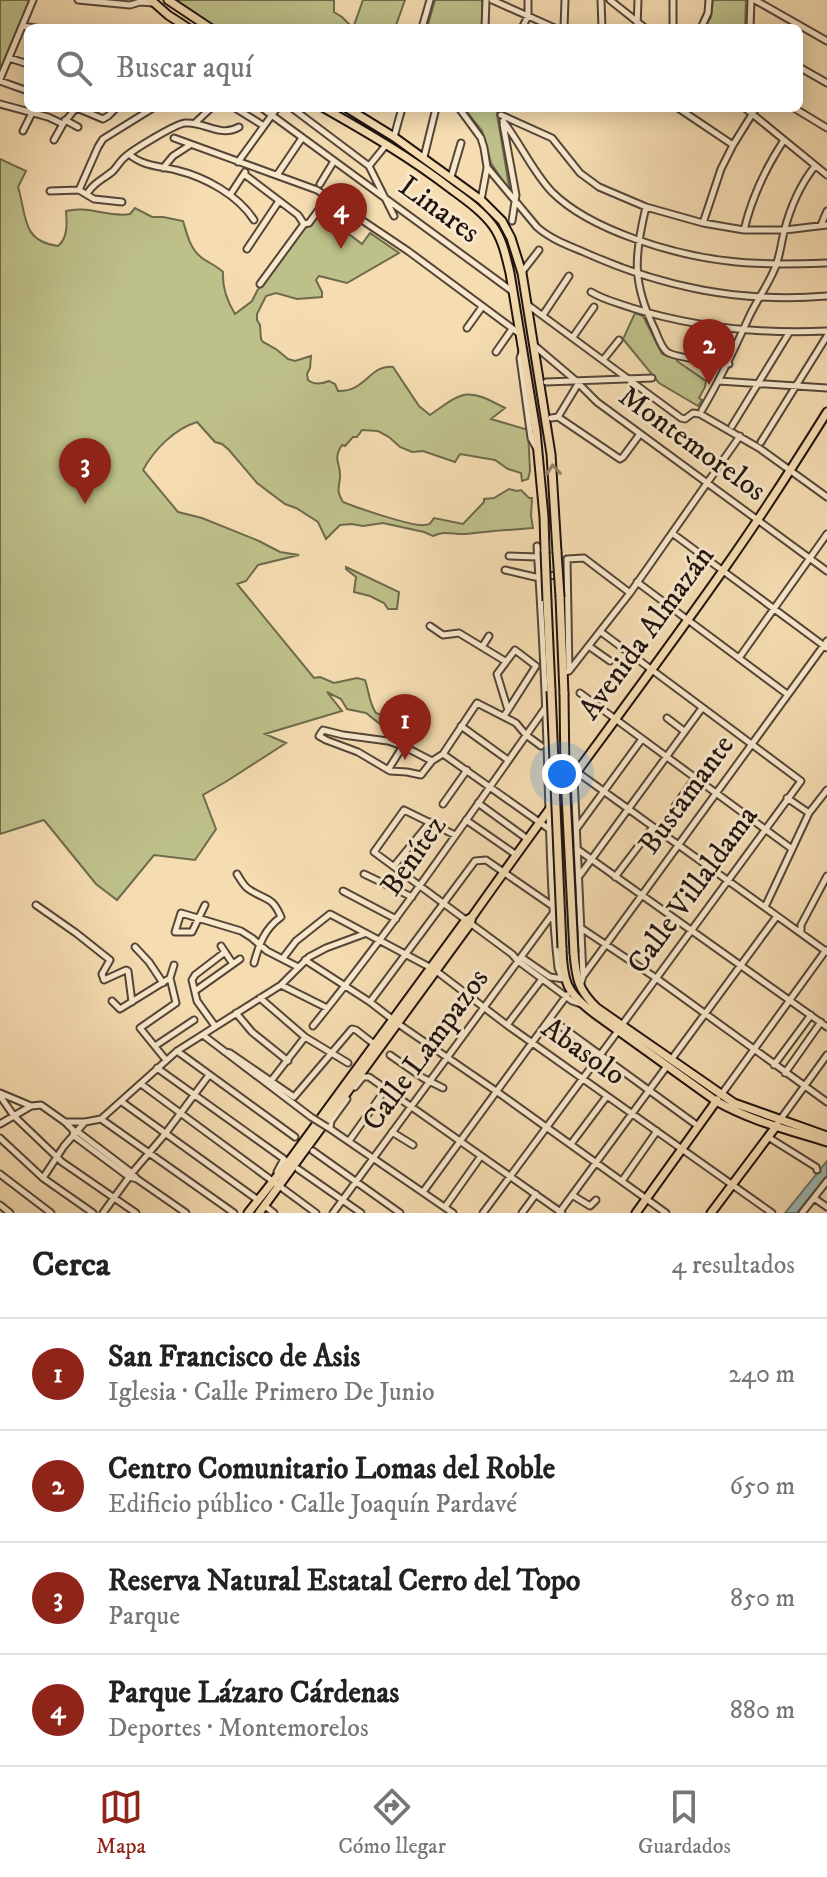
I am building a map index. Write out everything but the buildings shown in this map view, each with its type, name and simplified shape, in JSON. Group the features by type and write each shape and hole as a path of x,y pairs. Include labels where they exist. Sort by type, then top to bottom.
{"main road":[{"path":"168,0 203,24"},
{"path":"153,2 183,24"},
{"path":"331,112 478,203 502,243 521,334 544,517 540,551 547,601 546,648 551,691 562,948 568,994 747,1117 827,1136"},
{"path":"353,112 451,177 504,225 514,244 535,346 552,462 566,672 565,775 576,977 597,1008 620,1028"},
{"name":"Avenida Almazán","path":"248,1213 261,1206 290,1160 374,1044 469,921 526,838 723,570 826,417"},
{"path":"544,517 551,521 556,516"},
{"path":"548,631 555,627 562,630"},
{"name":"Avenida Almazán","path":"275,1182 375,1054 394,1021"},
{"path":"636,1213 718,1098"},
{"path":"711,1213 778,1123"},
{"path":"778,1123 827,1142"}],"street":[{"path":"24,89 0,80 33,0"},
{"path":"78,0 130,5 139,1 153,2"},
{"path":"423,24 430,0"},
{"path":"486,24 489,0 546,24"},
{"path":"524,24 528,16 528,0"},
{"path":"564,24 565,0"},
{"path":"601,0 602,24"},
{"path":"610,0 636,24"},
{"path":"637,24 638,0"},
{"path":"673,0 673,24"},
{"path":"703,24 709,0"},
{"path":"750,24 753,0 796,24"},
{"path":"803,28 827,41"},
{"path":"9,58 24,63"},
{"path":"803,69 827,83"},
{"path":"0,104 24,111"},
{"path":"28,112 78,127"},
{"path":"54,140 73,112"},
{"path":"86,112 103,119 112,112"},
{"path":"79,190 103,139 147,112"},
{"path":"195,123 207,112"},
{"path":"241,112 264,126"},
{"name":"Linares","path":"268,112 513,291"},
{"path":"238,162 274,112"},
{"path":"297,112 369,166 394,216"},
{"path":"394,137 401,112"},
{"path":"424,157 435,112"},
{"path":"462,112 481,138 484,148 487,167 478,203"},
{"path":"684,112 733,145"},
{"path":"703,223 714,186 733,145 753,112"},
{"path":"755,112 827,175"},
{"path":"801,112 827,128"},
{"path":"23,131 32,113"},
{"path":"501,115 552,138 580,173 593,183 646,207 703,223 744,230 824,226 827,211"},
{"path":"501,115 545,184 568,205 590,219 667,248 728,261 827,263"},
{"path":"501,115 516,200 512,221"},
{"path":"89,191 129,154 178,124 195,123 222,131 239,127"},
{"path":"174,138 317,190 408,251 521,334"},
{"path":"277,175 302,138"},
{"path":"744,230 758,185 784,140"},
{"path":"451,177 461,143"},
{"path":"369,166 387,144"},
{"path":"163,168 173,156 191,145"},
{"path":"508,152 520,148"},
{"path":"129,154 145,163 190,174 230,195 244,205 254,220"},
{"path":"320,184 334,161"},
{"path":"230,195 248,166"},
{"path":"702,410 729,364 777,264 793,204 815,166"},
{"path":"487,167 542,232 637,275 704,292 760,298 827,296"},
{"path":"244,174 298,215 304,224"},
{"path":"50,191 79,190 94,199 122,202"},
{"path":"260,284 328,197"},
{"path":"247,249 279,201"},
{"path":"646,207 638,239 637,275 646,312 663,347 671,354 729,364"},
{"path":"522,273 539,250"},
{"path":"542,315 569,276"},
{"path":"591,292 646,312 744,331 827,334 761,442"},
{"path":"527,305 681,418 696,413 740,436 827,497"},
{"path":"467,328 482,307"},
{"path":"573,337 594,307"},
{"path":"496,352 512,329"},
{"path":"732,426 789,332"},
{"path":"603,360 619,340"},
{"name":"Montemorelos","path":"535,346 586,392 640,434 827,571"},
{"path":"523,348 520,356 531,438 538,451"},
{"path":"546,382 652,378"},
{"path":"586,392 598,379"},
{"path":"719,381 827,388"},
{"path":"576,382 555,417 621,459 640,434"},
{"path":"515,385 524,386"},
{"path":"566,672 590,647 630,593 740,436"},
{"path":"672,533 826,645"},
{"path":"739,658 827,534"},
{"path":"509,556 540,551 539,577 546,648 549,829 558,968 565,979"},
{"path":"566,672 567,559 586,559 630,593"},
{"path":"505,570 539,577 567,574"},
{"path":"637,582 787,694"},
{"path":"430,626 443,635 459,633 505,661"},
{"path":"601,632 752,745"},
{"path":"482,647 489,636"},
{"name":"Bustamante","path":"583,976 787,694 826,645"},
{"path":"590,647 610,661"},
{"path":"515,650 536,665 506,713 497,674 515,650"},
{"path":"580,693 792,849"},
{"path":"432,761 388,741 323,730 319,736 358,752 388,770 421,775 432,761 443,754 477,703 506,713 541,746"},
{"name":"Benítez","path":"313,1026 396,919 546,707"},
{"path":"578,877 702,708"},
{"path":"667,718 684,731"},
{"path":"461,726 508,760"},
{"path":"577,828 642,739"},
{"name":"Calle Villaldama","path":"483,1213 801,781 752,745"},
{"path":"388,770 403,746"},
{"path":"443,754 549,829"},
{"path":"443,804 467,770"},
{"path":"575,774 827,950 718,1098"},
{"path":"575,774 583,976 580,987"},
{"path":"675,806 695,778"},
{"path":"765,907 809,813 827,790"},
{"path":"787,798 809,813"},
{"path":"478,803 526,838"},
{"path":"549,820 556,806 575,804"},
{"path":"455,835 405,810 374,852 519,959 550,977 565,979"},
{"path":"466,820 515,854"},
{"path":"394,866 430,822"},
{"path":"615,877 653,827"},
{"path":"577,849 827,1027"},
{"path":"370,1002 475,861 486,860 554,909"},
{"path":"237,874 248,889 271,900 281,915 259,944 254,963"},
{"path":"364,874 412,897"},
{"path":"801,933 801,925 827,876"},
{"path":"343,891 396,919"},
{"path":"36,905 111,960 101,975 104,980 128,971 132,1002"},
{"path":"205,905 199,918 192,932 175,932 180,914 199,918 241,931 267,951 298,967"},
{"name":"Calle Lampazos","path":"333,1213 554,909"},
{"name":"Abasolo","path":"283,958 296,941 329,914 380,940 432,969 772,1213"},
{"path":"367,1077 560,1213 777,916"},
{"path":"581,928 656,978 827,1102"},
{"path":"65,1122 101,1119 177,1051 281,985 305,960 365,933"},
{"path":"221,946 233,964"},
{"path":"135,947 163,983"},
{"path":"215,1026 199,1003 192,980 225,952"},
{"path":"195,991 240,959"},
{"path":"423,1192 568,994 542,979 519,959"},
{"path":"305,960 370,1002 666,1213"},
{"path":"166,1060 140,1028 176,1003 170,978 174,965"},
{"path":"112,1001 119,1009 170,978"},
{"path":"507,1025 542,979"},
{"path":"281,985 327,1008"},
{"path":"260,998 305,1037 348,1063"},
{"path":"236,1013 255,1035 288,1061"},
{"path":"774,1065 811,1015"},
{"path":"551,1019 698,1126"},
{"path":"155,1046 194,1020"},
{"path":"785,1073 821,1022"},
{"path":"225,1052 294,1097 353,1029 374,1044"},
{"path":"203,1035 311,1117 453,1213"},
{"path":"271,1081 305,1037"},
{"path":"177,1051 295,1137"},
{"path":"328,1128 355,1087 367,1077 375,1054"},
{"path":"390,1055 443,1088"},
{"path":"778,1123 827,1055"},
{"path":"157,1068 284,1159 275,1182"},
{"path":"103,1213 209,1075"},
{"path":"141,1084 316,1213"},
{"path":"349,1141 385,1090"},
{"path":"0,1095 31,1106"},
{"path":"0,1095 14,1116 57,1158 136,1213"},
{"path":"571,1144 607,1096"},
{"path":"122,1102 274,1213"},
{"path":"0,1124 31,1106 41,1105 186,1213"},
{"path":"101,1119 234,1213"},
{"path":"43,1178 85,1122"},
{"path":"622,1181 657,1131"},
{"path":"392,1132 413,1145"},
{"path":"768,1137 817,1170"},
{"path":"0,1138 43,1178 93,1213"},
{"path":"313,1151 400,1213"},
{"path":"445,1207 481,1156"},
{"path":"298,1169 361,1213"},
{"path":"0,1174 51,1213"},
{"path":"802,1213 827,1181"},
{"path":"522,1213 536,1194"},
{"path":"572,1195 590,1206 596,1200"},
{"path":"814,1198 827,1207"},
{"path":"0,1205 10,1213"}],"green space":[{"path":"0,0 30,0 0,70"},
{"path":"175,0 334,0 334,12 349,24 212,24"},
{"path":"363,0 405,0 396,24 354,24"},
{"path":"435,0 482,0 482,24 428,24"},
{"path":"713,0 746,0 745,24 707,24"},
{"path":"467,112 497,112 510,192 491,163 482,131"},
{"path":"0,159 26,171 18,187 25,217 31,233 46,243 58,246 64,239 66,211 122,215 130,214 135,208 152,217 183,221 197,254 223,272 226,294 235,314 252,301 303,229 320,212 362,244 370,233 399,253 347,283 319,276 316,280 322,297 297,299 276,293 266,296 257,314 263,342 288,359 295,361 311,356 307,374 308,380 313,383 329,381 335,384 338,391 347,390 385,367 393,367 419,406 430,415 458,397 473,395 505,408 491,419 528,430 530,471 528,479 522,481 521,473 495,460 460,454 455,462 423,451 412,452 378,431 362,430 345,446 342,445 337,458 339,492 343,502 397,520 424,525 434,518 463,524 484,499 494,498 509,489 521,490 532,498 533,528 433,536 383,523 340,525 326,539 318,522 285,504 257,483 229,450 215,442 197,422 180,430 159,448 143,470 178,512 202,518 280,552 299,555 258,565 246,581 237,584 314,678 320,677 334,683 357,678 365,680 376,713 401,722 414,716 420,722 419,731 413,734 380,724 366,713 347,709 341,699 327,692 342,711 265,734 286,743 203,795 216,829 195,860 154,855 117,900 96,884 44,820 0,834"},
{"path":"635,313 643,316 662,354 678,359 706,381 698,406 659,383 623,339"},
{"path":"346,567 399,592 397,609 388,609 384,603 370,596 354,592 356,577"}],"water":[{"path":"827,1161 827,1176 797,1213 785,1213"}],"place":[{"name":"Parque Lázaro Cárdenas","path":"341,249"},
{"name":"Centro Comunitario Lomas del Roble","path":"709,385"},
{"name":"Reserva Natural Estatal Cerro del Topo","path":"85,504"},
{"name":"San Francisco de Asis","path":"405,760"}]}
